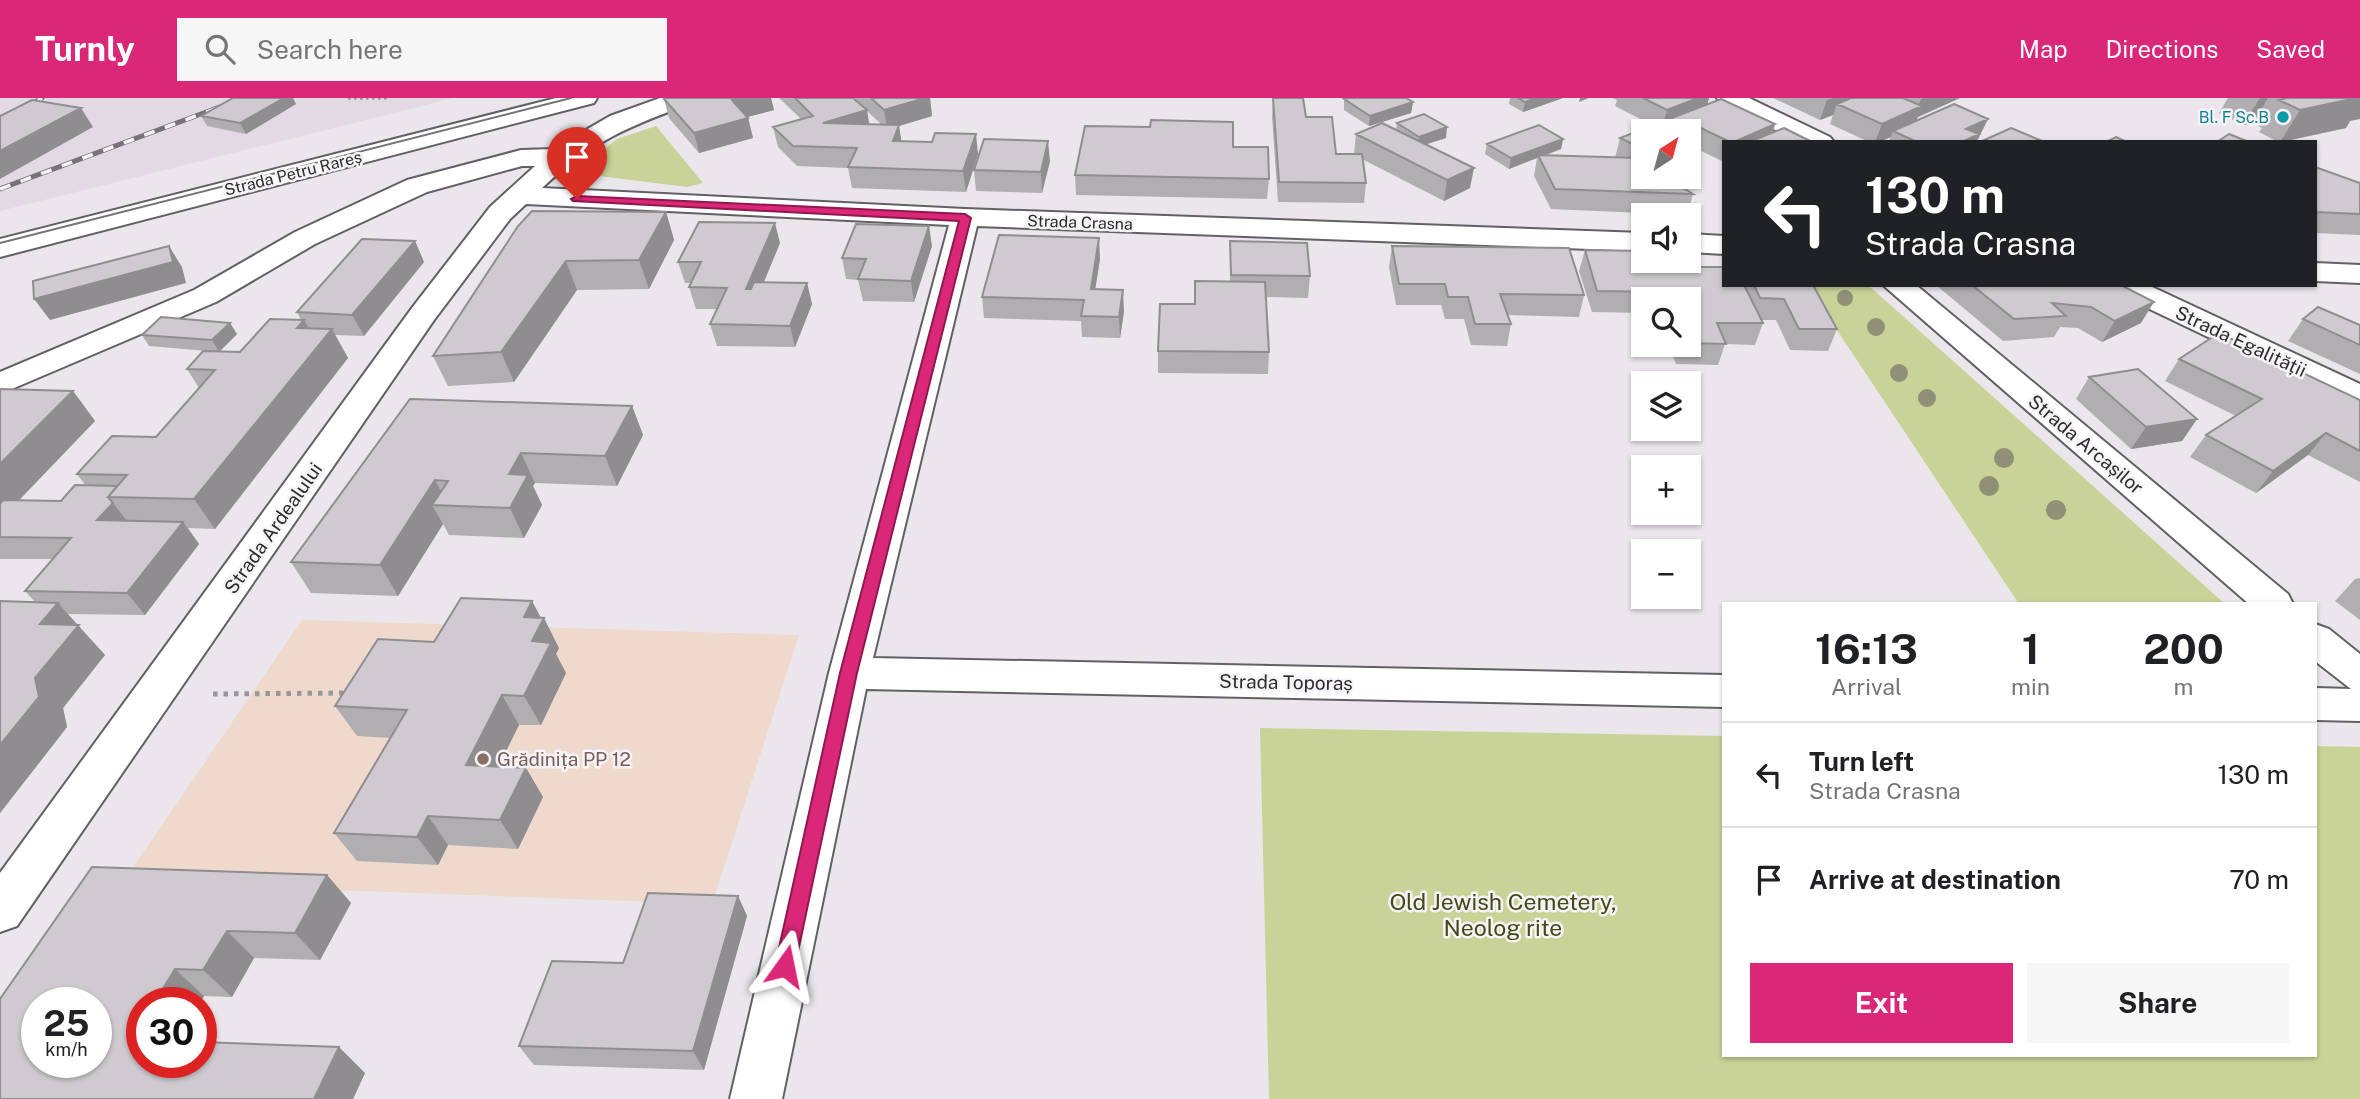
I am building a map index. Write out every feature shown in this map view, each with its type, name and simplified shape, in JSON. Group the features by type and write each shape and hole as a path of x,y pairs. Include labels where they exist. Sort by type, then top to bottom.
{"street":[{"name":"Strada Petru Rareș","path":"0,229 520,98"},
{"name":"Strada Petru Rareș","path":"0,248 585,98"},
{"path":"0,384 205,296 305,238 417,186 522,158 559,157 619,121 684,98"},
{"path":"1729,98 1817,140"},
{"name":"Strada Ardealului","path":"0,911 424,314 517,195 559,157"},
{"name":"Strada Crasna","path":"517,195 965,218 1631,242"},
{"path":"756,1099 849,673 965,218"},
{"path":"1701,244 1722,245"},
{"path":"2317,272 2360,274"},
{"name":"Strada Arcașilor","path":"1900,287 2272,602"},
{"name":"Strada Egalității","path":"2127,287 2360,397"},
{"path":"2317,641 2360,676"},
{"name":"Strada Toporaș","path":"849,673 1722,691"},
{"path":"2317,704 2360,705"}],"path":[{"path":"348,98 389,98"},
{"path":"156,694 349,693"}],"shaded area":[{"path":"0,98 454,98 0,211"},
{"name":"Grădinița PP 12","path":"302,620 799,635 712,904 123,882"}],"green space":[{"path":"656,126 703,183 687,187 575,173 617,139"},
{"path":"1808,287 1870,287 2223,602 2018,602"},
{"name":"Old Jewish Cemetery, Neolog rite","path":"1260,728 1722,736 1722,1057 2317,1057 2317,746 2360,747 2360,1099 1269,1099"}],"building":[{"path":"233,98 284,98 240,123 201,116"},
{"path":"740,98 732,100 748,118 694,133 664,99"},
{"path":"795,98 853,98 867,110 823,123 899,125 893,141 932,142 935,133 976,134 963,171 848,167 857,148 793,146 773,127 813,116"},
{"path":"871,98 925,98 884,110"},
{"path":"1273,98 1303,98 1306,117 1332,117 1336,154 1362,154 1366,183 1279,182"},
{"path":"1406,98 1413,102 1370,116 1344,99"},
{"path":"1518,98 1536,98 1525,102"},
{"path":"1643,98 1698,98 1667,110"},
{"path":"1851,98 1903,98 1922,106 1882,124 1837,104"},
{"path":"2356,98 2300,110 2279,100"},
{"path":"1721,99 1775,124 1739,140 1726,140 1701,128 1701,119 1669,119"},
{"path":"32,100 81,108 0,151 0,116"},
{"path":"1954,104 1988,119 1966,129 1979,134 1966,140 1913,140 1893,131"},
{"path":"1424,114 1447,127 1419,137 1397,123"},
{"path":"1151,120 1233,122 1233,147 1268,147 1269,179 1075,175 1085,126 1150,127"},
{"path":"1382,123 1474,168 1447,180 1356,134"},
{"path":"1539,125 1563,139 1511,158 1487,144"},
{"path":"1784,128 1808,140 1754,140"},
{"path":"2011,128 2040,140 1984,140"},
{"path":"1631,134 1631,143 1620,138"},
{"path":"2229,134 2244,140 2220,140"},
{"path":"984,139 1048,141 1041,172 974,170"},
{"path":"1538,155 1631,158 1631,189 1685,189 1693,194 1555,189"},
{"path":"2317,168 2360,183 2360,214 2317,212"},
{"path":"532,211 666,212 639,260 566,261 501,352 433,356 518,226"},
{"path":"699,222 775,223 746,289 751,289 754,282 807,283 790,326 710,324 727,288 689,287 701,262 678,262"},
{"path":"856,224 929,226 911,281 858,279 866,259 842,258"},
{"path":"999,235 1099,238 1091,289 1123,290 1119,317 1081,316 1084,300 982,297"},
{"path":"362,239 415,241 352,315 297,312"},
{"path":"1230,241 1307,243 1310,276 1231,275"},
{"path":"169,246 173,262 34,299 33,281"},
{"path":"1392,246 1569,248 1584,295 1500,294 1511,324 1475,324 1468,297 1448,297 1445,284 1399,284"},
{"path":"1585,250 1631,251 1631,273 1701,273 1701,267 1722,267 1722,287 1745,287 1763,323 1717,323 1726,344 1701,343 1701,287 1631,287 1631,292 1597,291"},
{"path":"1195,281 1265,282 1269,352 1158,351 1160,304 1195,304"},
{"path":"1755,287 1814,287 1837,329 1799,329 1784,299 1760,298"},
{"path":"1974,287 2125,287 2154,302 2115,321 2091,307 2052,303 2066,316 2014,319"},
{"path":"2318,307 2360,325 2360,345 2303,319"},
{"path":"161,317 230,323 212,340 142,335"},
{"path":"270,319 304,320 297,328 332,329 194,499 108,497 127,475 77,474 112,436 156,437 215,370 187,369 203,351 240,352"},
{"path":"2219,333 2360,400 2360,451 2326,433 2273,471 2206,435 2262,399 2179,359"},
{"path":"2138,369 2197,419 2146,427 2089,377"},
{"path":"0,389 73,391 0,464"},
{"path":"410,399 632,406 605,456 521,453 509,474 528,475 510,508 432,505 448,481 435,480 380,565 291,562"},
{"path":"75,485 117,486 108,497 113,503 97,520 183,522 127,593 25,591 71,538 0,537 0,504 3,500 61,501"},
{"path":"461,598 532,601 524,617 544,618 532,641 551,643 524,696 502,695 466,765 526,768 500,820 428,816 417,837 334,833 407,710 335,706 378,639 434,642"},
{"path":"0,601 58,603 40,624 79,625 35,678 39,697 0,745"},
{"path":"92,867 327,875 295,933 227,931 203,970 175,969 164,987 126,987 126,1078 217,1078 217,1043 339,1047 314,1099 0,1099 0,999"},
{"path":"648,893 738,896 693,1051 519,1046 552,961 623,963"}],"tram line":[{"path":"0,243 571,98"}],"railway":[{"path":"0,123 42,98"},
{"path":"0,189 244,98"}],"place":[{"name":"Bl. F Sc.B","path":"2283,117"},
{"name":"Grădinița PP 12","path":"483,759"}],"route":[{"path":"577,199 965,218 849,673 785,966"}]}
